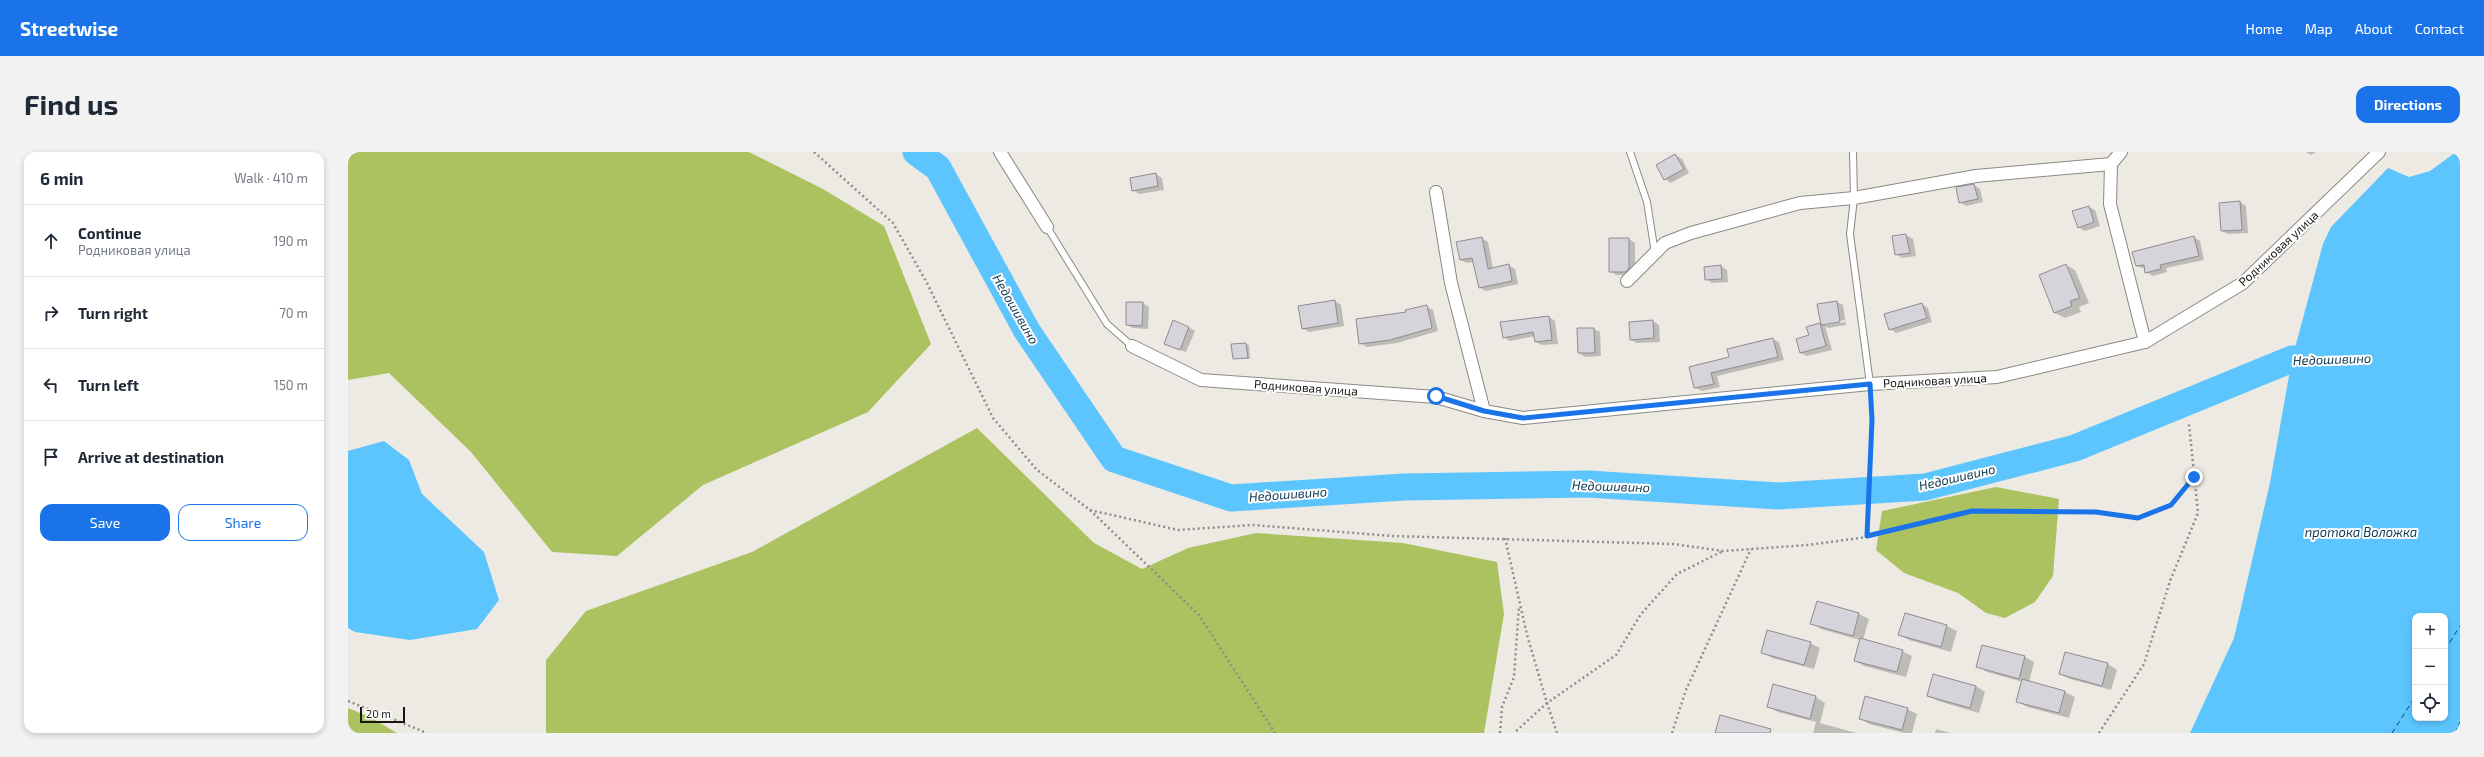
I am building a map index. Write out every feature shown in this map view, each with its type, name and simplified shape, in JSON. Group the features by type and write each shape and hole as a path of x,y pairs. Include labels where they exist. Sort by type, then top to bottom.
{"street":[{"path":"1000,152 1047,227"},
{"path":"2121,152 2111,164 2110,204 2145,342"},
{"name":"Родниковая улица","path":"1132,346 1201,380 1436,396 1484,411 1523,418 1870,384 1997,377 2145,342 2243,283 2379,152"},
{"path":"1627,281 1665,243 1691,233 1800,203 1854,198 1976,176 2111,164"},
{"path":"1436,192 1451,283 1484,411"}],"lane":[{"path":"1630,152 1647,202 1655,253"},
{"path":"1853,152 1854,198 1850,234 1870,384"},
{"path":"1047,227 1107,324 1132,346"}],"path":[{"path":"814,152 893,223 927,284 993,418 1038,470 1090,510 1199,615 1275,733"},
{"path":"1867,536 1872,420 1870,384"},
{"path":"2099,733 2144,664 2170,581 2198,513 2190,424"},
{"path":"1090,510 1178,530 1253,525 1393,536 1674,544 1723,551 1808,545 1867,536 1972,511 2096,512 2138,518 2171,505 2194,477"},
{"path":"1505,538 1520,603 1547,703 1557,733"},
{"path":"1672,733 1686,690 1751,549"},
{"path":"1514,733 1547,703 1616,655 1641,614 1677,574 1723,551"},
{"path":"1500,733 1502,707 1514,678 1520,603"},
{"path":"348,701 427,733"}],"green space":[{"path":"348,152 749,152 823,189 884,226 931,344 868,412 703,485 617,556 552,552 471,452 389,373 348,380"},
{"path":"977,428 1094,543 1142,569 1188,548 1256,533 1403,543 1497,562 1504,614 1484,733 546,733 546,660 586,611 752,552"},
{"path":"1996,487 2059,499 2053,576 2035,602 2005,618 1986,613 1958,593 1904,573 1876,550 1882,511"},
{"path":"348,708 370,717 397,733 348,733"}],"water":[{"name":"протока Воложка","path":"2456,152 2460,152 2460,733 2190,733 2234,638 2270,483 2292,359 2323,244 2331,227 2388,168 2409,177 2430,171"},
{"path":"384,441 409,460 422,494 484,552 499,600 477,629 410,640 355,632 348,628 348,451"}],"building":[{"path":"1675,154 1684,169 1664,180 1656,165"},
{"path":"1156,173 1158,186 1132,191 1130,178"},
{"path":"1974,184 1978,199 1959,203 1956,187"},
{"path":"2240,201 2242,230 2221,231 2219,203"},
{"path":"2089,206 2094,222 2078,228 2072,211"},
{"path":"1906,234 1910,253 1895,255 1892,236"},
{"path":"2194,236 2199,256 2160,265 2161,269 2145,273 2144,265 2136,266 2132,252"},
{"path":"1482,237 1488,269 1509,264 1512,281 1479,288 1472,258 1460,260 1456,242"},
{"path":"1609,238 1629,238 1629,268 1626,272 1609,272"},
{"path":"2066,264 2080,298 2070,301 2072,306 2054,313 2039,275"},
{"path":"1721,265 1722,279 1705,280 1704,267"},
{"path":"1335,300 1338,323 1302,329 1298,306"},
{"path":"1837,301 1840,322 1821,325 1817,304"},
{"path":"1126,302 1143,302 1142,326 1126,325"},
{"path":"1922,303 1927,318 1889,330 1884,314"},
{"path":"1427,305 1432,328 1390,340 1359,344 1356,319 1406,312 1405,310"},
{"path":"1549,316 1552,340 1535,342 1533,332 1503,338 1500,322"},
{"path":"1173,320 1189,327 1180,350 1164,344"},
{"path":"1653,320 1654,338 1630,340 1629,322"},
{"path":"1820,323 1826,346 1800,353 1796,339 1809,335 1806,327"},
{"path":"1577,328 1594,328 1595,353 1578,353"},
{"path":"1773,338 1778,357 1711,373 1714,384 1694,388 1689,367 1729,357 1727,349"},
{"path":"1246,343 1248,358 1233,359 1231,344"},
{"path":"1817,601 1859,613 1853,636 1810,624"},
{"path":"1905,613 1947,625 1941,647 1898,635"},
{"path":"1767,630 1811,642 1804,665 1761,653"},
{"path":"1860,638 1903,650 1897,672 1854,661"},
{"path":"1982,645 2025,656 2019,679 1976,667"},
{"path":"2065,652 2108,663 2102,686 2059,674"},
{"path":"1933,674 1976,686 1970,708 1927,696"},
{"path":"2022,679 2065,691 2059,713 2016,702"},
{"path":"1773,684 1816,696 1810,719 1767,707"},
{"path":"1865,696 1908,708 1902,730 1859,719"},
{"path":"1720,715 1771,729 1770,733 1715,733"}],"waterway":[{"name":"Недошивино","path":"916,152 938,168 1027,331 1114,459 1231,498 1404,487 1588,484 1778,496 1925,487 2075,448 2292,359 2330,358"}],"ferry route":[{"path":"2446,649 2460,626"},
{"path":"2392,733 2412,702"},
{"path":"2455,733 2460,722"}],"route":[{"path":"1436,396 1484,411 1523,418 1870,384 1872,420 1867,536 1972,511 2096,512 2138,518 2171,505 2194,477"}]}
